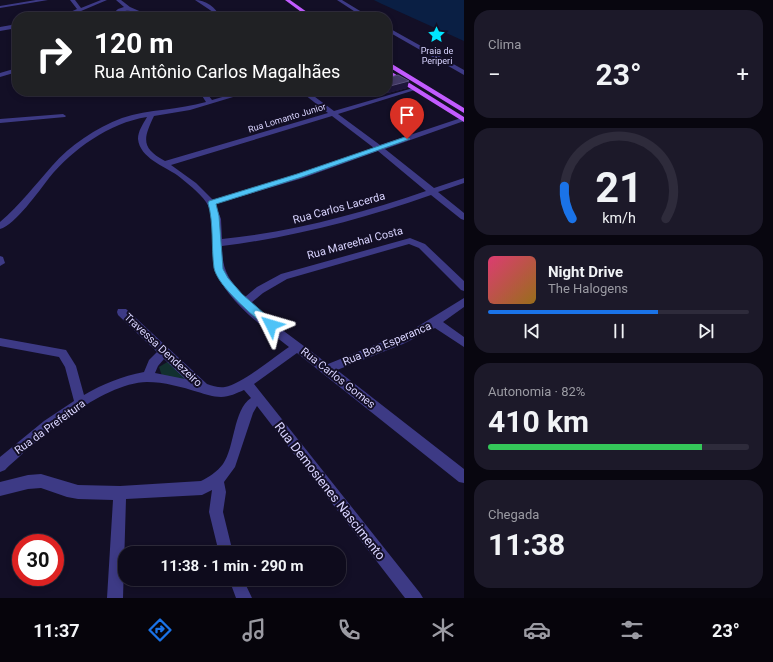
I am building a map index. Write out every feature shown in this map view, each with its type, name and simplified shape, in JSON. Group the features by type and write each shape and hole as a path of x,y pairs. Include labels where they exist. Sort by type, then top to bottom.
{"main road":[{"path":"285,2 296,12"},
{"path":"285,2 302,12"},
{"path":"392,66 464,111"},
{"path":"392,75 464,120"}],"street":[{"path":"0,7 46,0"},
{"path":"72,0 81,10"},
{"path":"76,12 105,0"},
{"path":"118,0 128,8 138,12"},
{"path":"197,0 215,12"},
{"path":"339,0 359,12"},
{"path":"118,12 128,8"},
{"path":"0,29 12,27"},
{"path":"392,32 464,73"},
{"path":"392,38 398,36"},
{"path":"0,74 12,71"},
{"name":"Rua Lomanto Junior","path":"392,96 415,89"},
{"path":"205,96 210,103"},
{"path":"0,226 20,210 44,178 62,160 94,136 122,122 134,118 210,103 233,96"},
{"path":"310,96 379,148 464,217"},
{"name":"Rua Lomanto Junior","path":"166,164 391,96"},
{"name":"Rua Carlos Gomes","path":"151,115 142,133 141,139 143,146 156,159 182,175 205,195 211,203 215,216 219,269 224,280 244,302 297,346 464,477"},
{"path":"0,121 63,116"},
{"path":"211,203 300,176 464,120"},
{"name":"Rua Carlos Lacerda","path":"217,243 297,232 380,210 464,180"},
{"name":"Rua Mareehal Costa","path":"244,302 270,283 290,274 410,241 422,246 464,288"},
{"name":"Rua Boa Esperanca","path":"328,369 436,324 464,302"},
{"name":"Travessa Dendezeiro","path":"122,312 204,389"},
{"path":"436,324 464,343"},
{"path":"0,342 62,353 70,366 80,403"},
{"name":"Rua da Prefeitura","path":"0,466 27,441 80,403 130,378 148,377 212,391 224,392 239,388 297,346"},
{"path":"148,377 153,362 165,351"},
{"name":"Rua Demosienes Nascimento","path":"246,383 415,598"},
{"path":"0,489 28,482 41,481 67,490 120,493 202,488 217,480 229,467 247,412 252,404 258,399"},
{"path":"217,480 219,488 216,511 224,546"},
{"path":"115,598 120,493"},
{"path":"239,586 244,598"}],"green space":[{"path":"169,361 198,382 162,376 159,367"}],"water":[{"path":"374,0 464,0 464,41 382,4"}],"building":[{"path":"398,75 409,81 392,85 392,77"}],"place":[{"name":"Praia de Periperi","path":"437,34"}],"route":[{"path":"271,325 244,302 224,280 219,269 217,259 215,216 211,203 300,176 407,139"}]}
